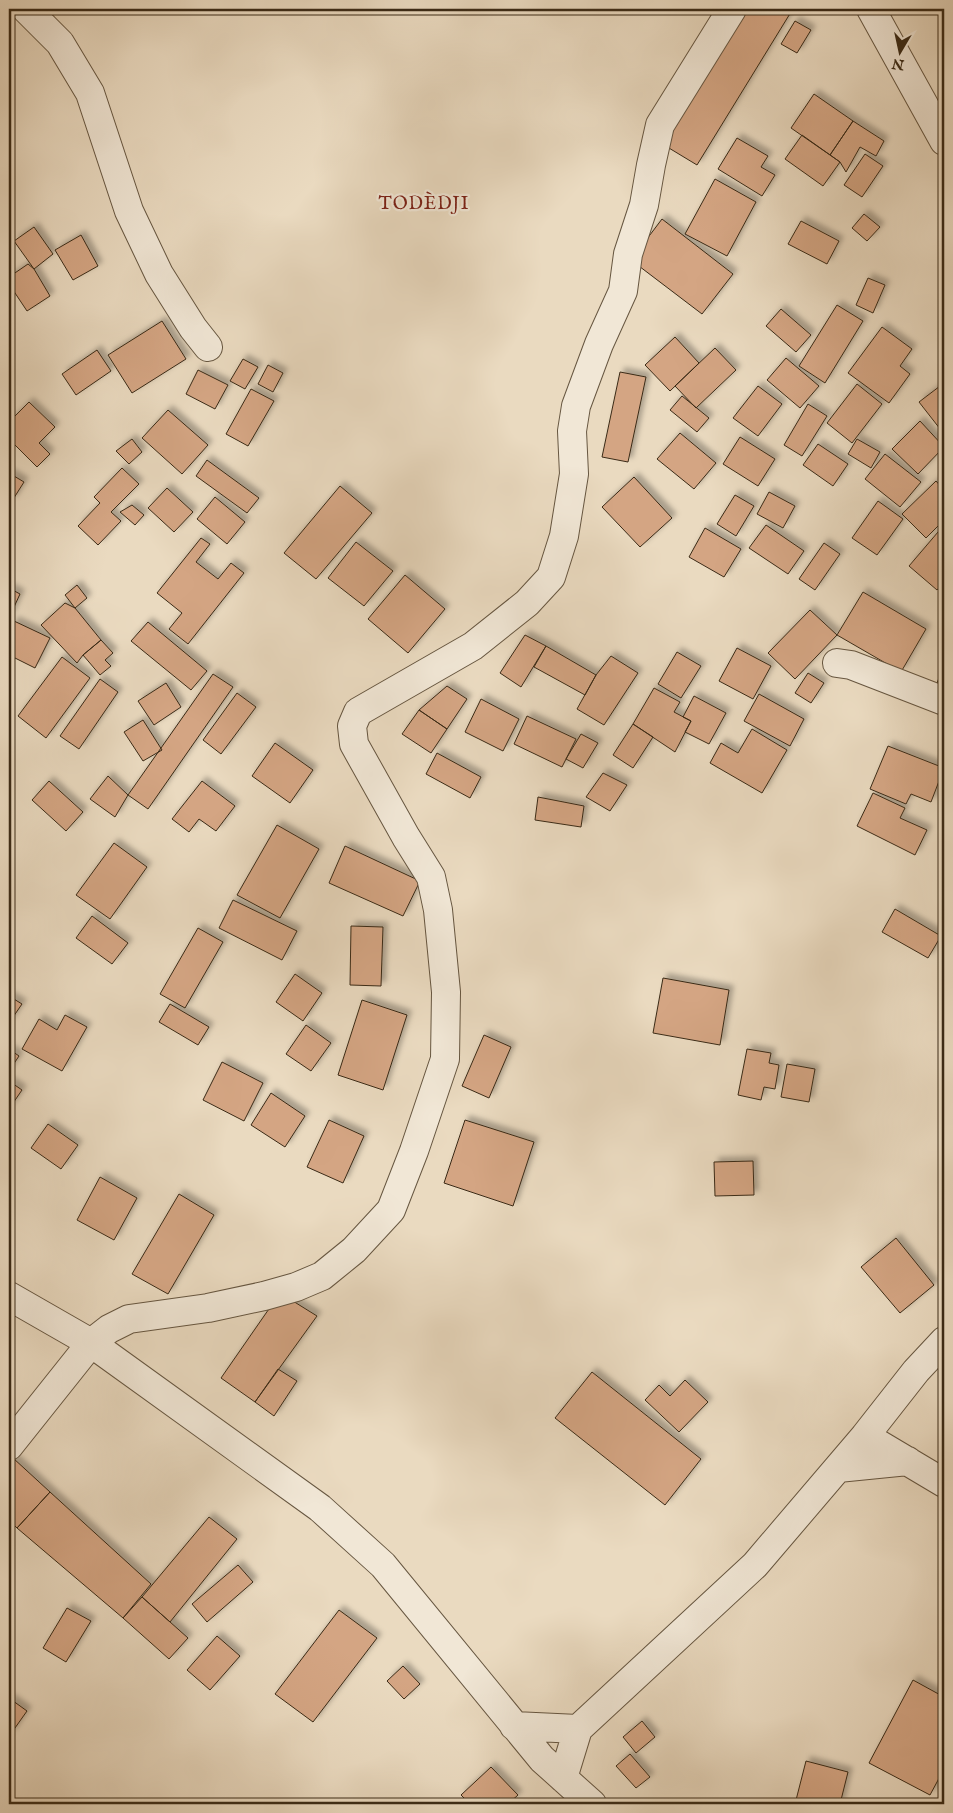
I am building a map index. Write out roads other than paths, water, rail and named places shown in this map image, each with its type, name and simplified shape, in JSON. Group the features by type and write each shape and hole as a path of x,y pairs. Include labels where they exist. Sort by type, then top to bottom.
{"street":[{"path":"26,9 60,43 90,93 128,210 159,274 193,328 208,347"},
{"path":"9,1446 91,1344 109,1329 129,1319 208,1308 296,1287 322,1276 354,1250 391,1210 446,1059 446,992 438,910 431,877 406,837 354,744 352,726 358,712 474,646 528,603 551,578 564,536 574,474 572,431 576,406 623,291 628,254 644,205 660,125 732,9"},
{"path":"871,9 944,141"},
{"path":"837,663 851,665 944,701"},
{"path":"9,1296 91,1344 320,1508 383,1565 542,1759 592,1804"},
{"path":"563,1778 578,1729 755,1565 865,1436 916,1371 944,1341"},
{"path":"865,1436 944,1483"},
{"path":"838,1468 908,1461"},
{"path":"514,1726 578,1729"}],"district":[{"name":"TODÈDJI","path":"424,204"}]}
